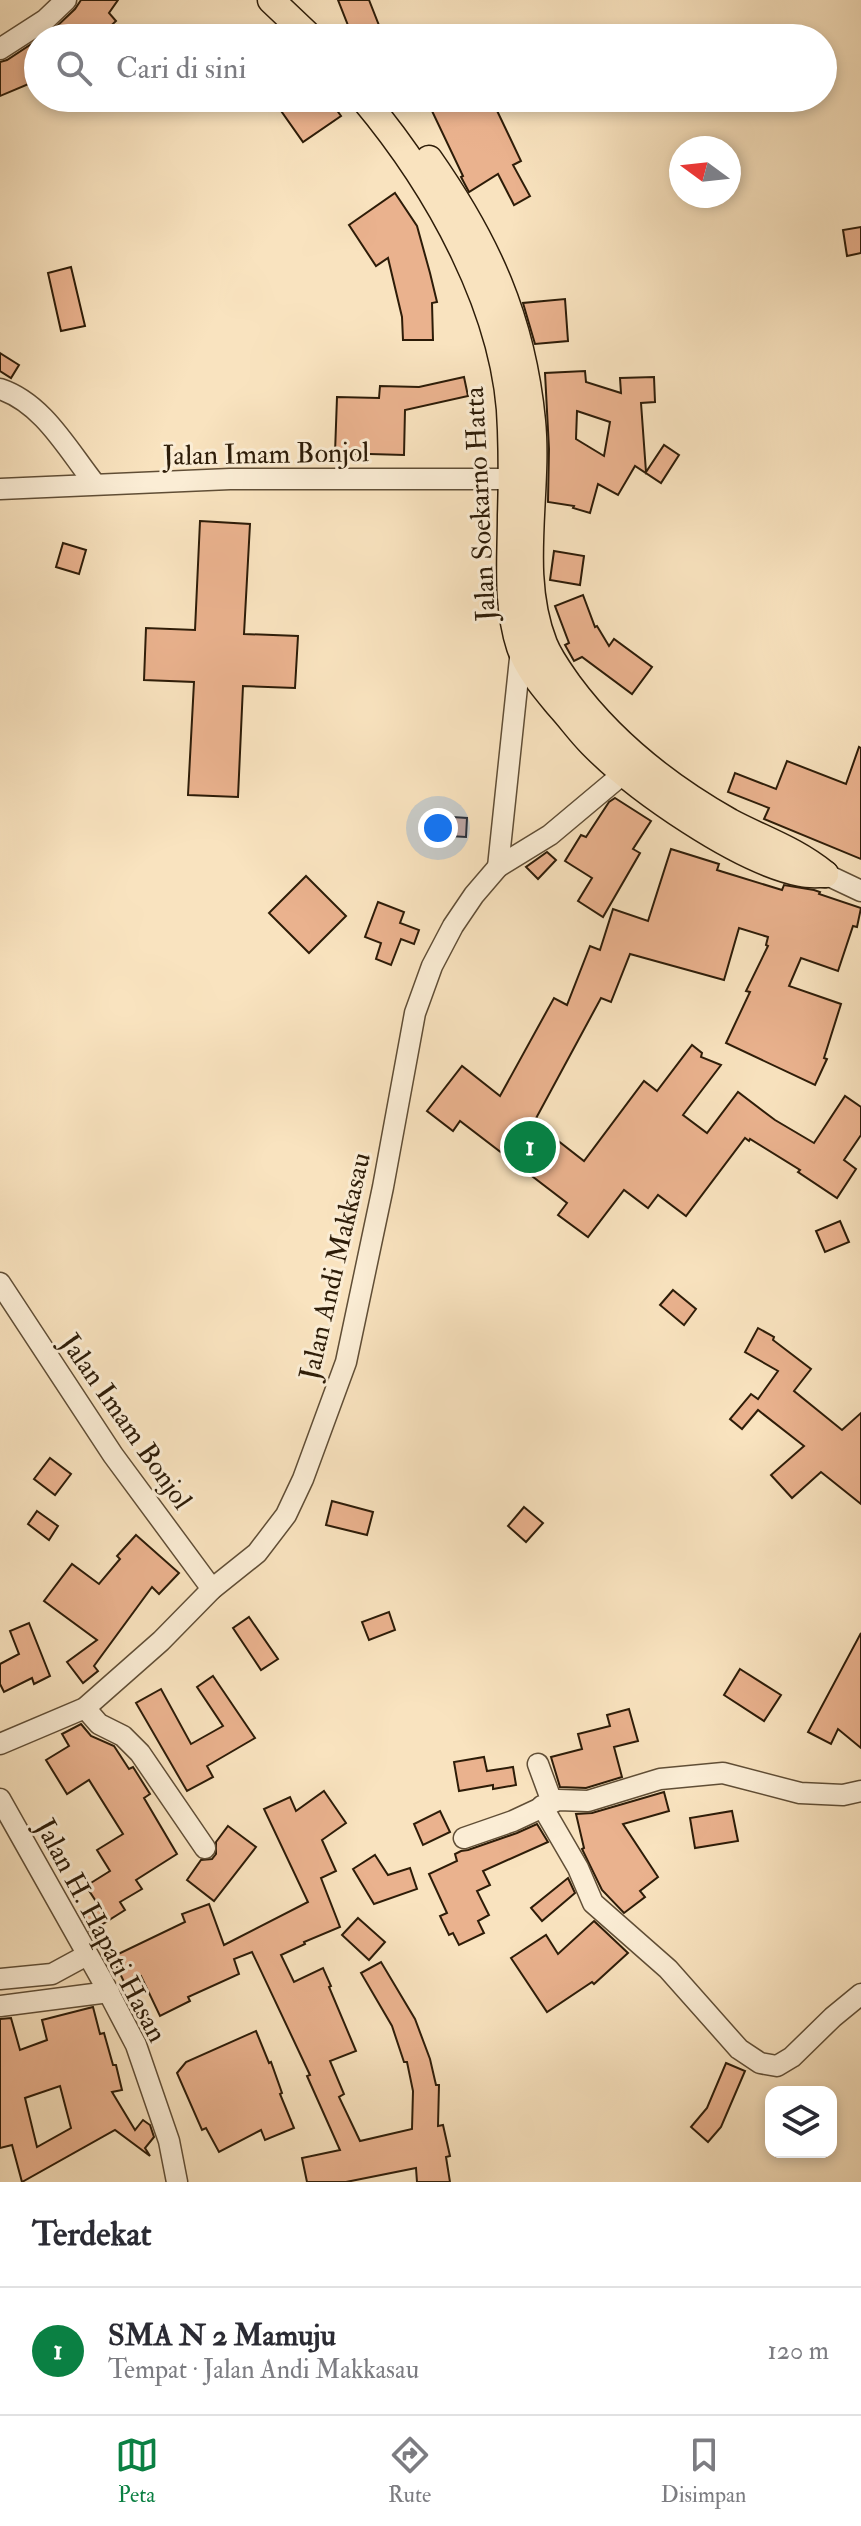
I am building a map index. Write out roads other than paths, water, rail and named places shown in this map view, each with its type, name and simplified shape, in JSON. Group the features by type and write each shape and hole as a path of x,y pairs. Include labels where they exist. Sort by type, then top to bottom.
{"main road":[{"path":"271,0 296,24"},
{"path":"291,0 316,24"},
{"name":"Jalan Soekarno Hatta","path":"375,112 427,185 466,257 498,346 508,386 511,426 522,479 537,619 543,643 552,661 614,738 654,796 733,845 786,869 804,874 825,874"},
{"name":"Jalan Soekarno Hatta","path":"394,112 458,200 497,274 518,337 533,423 522,479 510,593 521,649 546,691 591,743 633,768"}],"street":[{"path":"39,24 66,0"},
{"path":"0,49 24,34"},
{"path":"0,389 18,397 41,415 95,484"},
{"name":"Jalan Imam Bonjol","path":"0,489 230,479 522,479"},
{"path":"498,867 521,649"},
{"name":"Jalan Andi Makkasau","path":"0,1744 85,1708 161,1641 212,1589 257,1553 286,1515 303,1479 346,1362 415,1013 432,966 453,926 498,867 550,835 633,768"},
{"name":"Jalan Soekarno Hatta","path":"825,874 861,891"},
{"name":"Jalan Imam Bonjol","path":"0,1283 113,1455 212,1589"},
{"path":"85,1708 99,1724 123,1736 140,1753 205,1848"},
{"path":"538,1764 547,1804 593,1903 668,1969 739,2049 760,2063 777,2066 792,2057 861,1994"},
{"path":"464,1838 513,1821 558,1800 588,1801 660,1779 723,1773 800,1793 843,1795 861,1791"},
{"name":"Jalan H. Hapati Hasan","path":"0,1799 136,2045 169,2141 177,2182"},
{"path":"0,1979 98,1974"},
{"path":"0,2006 98,1974"}],"place":[{"name":"SMA N 2 Mamuju","path":"530,1147"}]}
